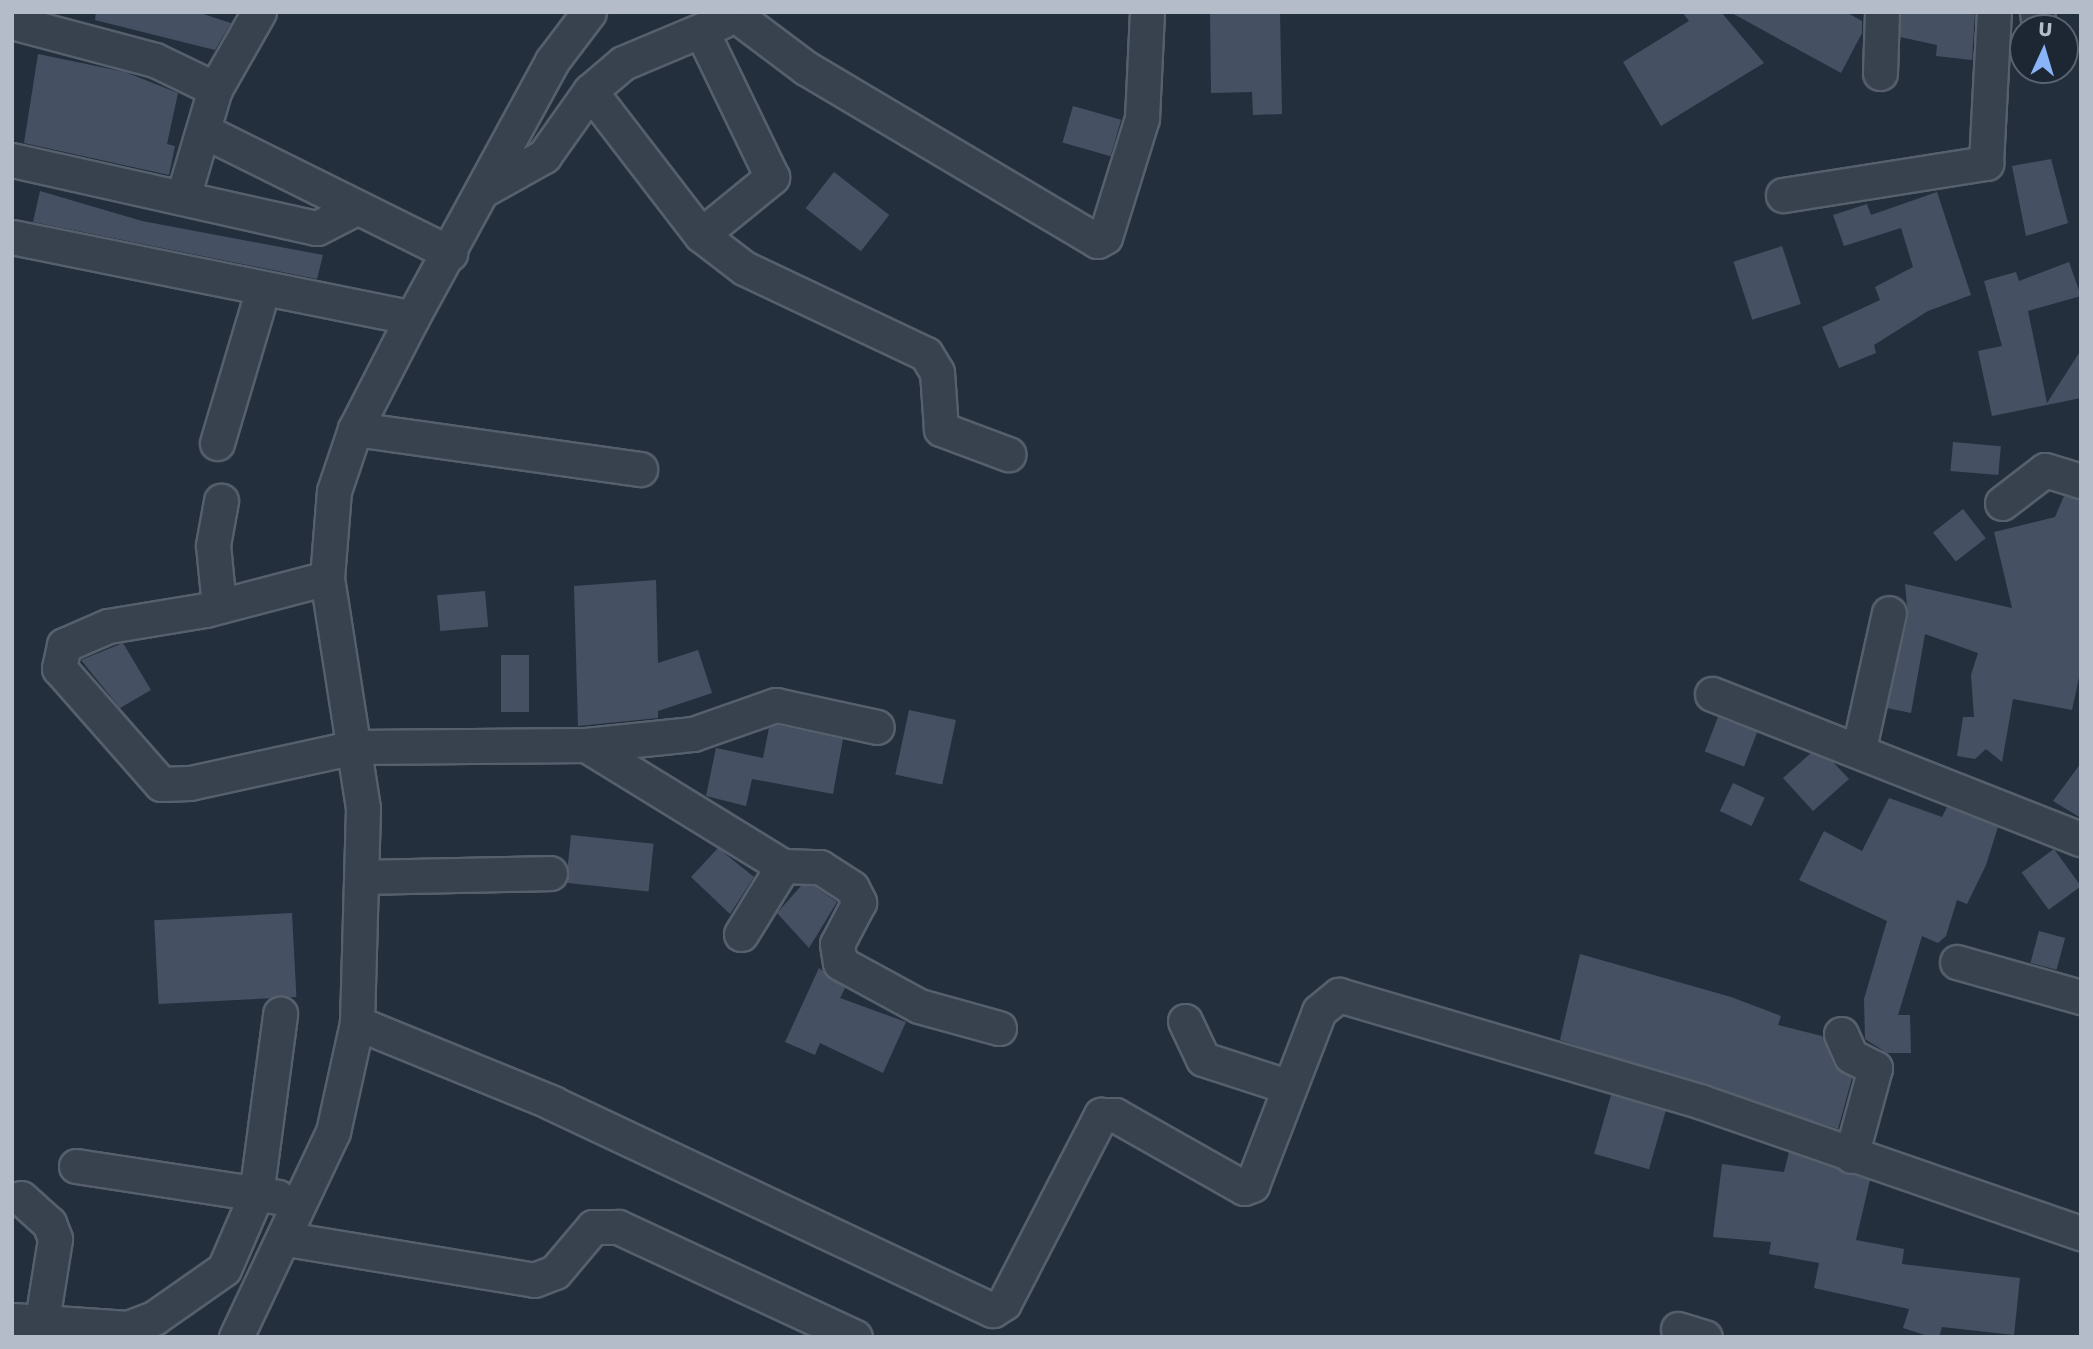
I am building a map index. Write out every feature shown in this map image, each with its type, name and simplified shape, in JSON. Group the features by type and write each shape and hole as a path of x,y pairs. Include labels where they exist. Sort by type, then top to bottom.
{"street":[{"path":"183,197 215,89 259,12"},
{"path":"249,1332 303,1199 334,1132 357,1023 365,877 355,747 327,578 334,491 355,429 412,318 485,189 552,61 589,12"},
{"path":"485,189 544,156 590,91 623,63 702,32 736,13 806,68 1097,241 1105,237 1142,118 1147,12"},
{"path":"1880,73 1882,12"},
{"path":"1783,195 1986,163 1994,12"},
{"path":"12,22 155,60 215,89"},
{"path":"701,235 772,177 702,32"},
{"path":"590,91 701,235 744,268 926,354 937,372 941,429 1008,454"},
{"path":"204,131 354,209 450,253"},
{"path":"12,160 317,228 354,209"},
{"path":"12,237 412,318"},
{"path":"217,443 262,289"},
{"path":"355,429 639,469"},
{"path":"2002,503 2045,470 2081,481"},
{"path":"219,606 213,545 221,501"},
{"path":"327,578 219,606 108,626 64,645 59,668 161,783 190,783 355,747 586,745 693,734 776,705 877,727"},
{"path":"1859,748 1889,613"},
{"path":"1712,694 1859,748 2081,839"},
{"path":"586,745 783,866 820,867 852,888 859,902 837,944 840,963 919,1006 999,1028"},
{"path":"741,934 783,866"},
{"path":"365,877 550,873"},
{"path":"1957,962 2081,997"},
{"path":"357,1023 552,1102 993,1310 1004,1303 1101,1115 1115,1115 1175,1145 1247,1188 1319,1011 1339,995 1702,1102 1851,1156 2081,1233"},
{"path":"21,1198 49,1223 55,1239 27,1323 128,1328 154,1318 224,1269 256,1195 280,1014"},
{"path":"1185,1021 1203,1059 1289,1087"},
{"path":"1840,1034 1851,1056 1875,1068 1851,1156"},
{"path":"76,1166 256,1195 303,1199"},
{"path":"287,1238 534,1280 555,1272 593,1227 618,1227 855,1337"}],"building":[{"path":"96,12 197,12 231,23 215,50 95,20"},
{"path":"1210,12 1280,12 1282,114 1253,115 1252,92 1211,93"},
{"path":"1682,12 1721,12 1764,63 1661,126 1623,62 1689,21"},
{"path":"1730,12 1846,12 1862,21 1862,33 1841,73"},
{"path":"1901,12 1975,12 1972,60 1936,56 1937,45 1900,37"},
{"path":"38,54 125,72 178,93 167,144 175,146 169,175 24,143"},
{"path":"1073,106 1121,120 1111,156 1063,143"},
{"path":"2051,159 2068,223 2026,236 2012,166"},
{"path":"834,172 889,215 861,251 806,208"},
{"path":"40,191 142,221 323,255 317,279 33,222"},
{"path":"1937,192 1971,295 1928,311 1874,345 1876,353 1839,368 1822,327 1880,300 1875,287 1913,267 1901,228 1844,246 1833,215 1867,204 1871,215"},
{"path":"1782,246 1801,304 1752,320 1733,262"},
{"path":"2069,262 2081,296 2028,311 2047,403 2081,350 2081,398 1992,416 1978,351 2002,346 1984,281 2016,272 2019,281"},
{"path":"1953,442 2001,446 1998,475 1950,471"},
{"path":"2064,496 2081,500 2081,668 2072,710 2013,699 2002,762 1986,749 1975,759 1957,756 1963,717 1974,717 1971,675 1978,653 1925,634 1911,713 1887,708 1908,617 1905,584 2012,608 1994,532 2055,517"},
{"path":"1963,509 1986,538 1956,562 1933,532"},
{"path":"656,580 658,663 698,650 712,693 658,711 658,718 578,726 574,586"},
{"path":"485,591 488,627 440,631 437,595"},
{"path":"123,643 151,690 120,708 81,660"},
{"path":"501,655 529,655 529,712 501,712"},
{"path":"909,710 956,720 942,785 895,775"},
{"path":"1718,717 1757,732 1744,767 1705,752"},
{"path":"777,725 843,739 833,794 752,779 746,806 706,796 716,748 763,758 769,728"},
{"path":"1811,753 1833,762 1849,779 1813,811 1783,778"},
{"path":"2081,763 2081,818 2053,801"},
{"path":"1733,783 1765,798 1752,826 1720,811"},
{"path":"1889,798 1942,817 1947,807 1998,827 1986,865 1967,904 1957,900 1946,936 1938,943 1922,936 1898,1015 1910,1015 1911,1053 1887,1053 1865,1039 1864,999 1887,921 1799,880 1824,831 1862,851"},
{"path":"571,835 654,844 649,891 566,883"},
{"path":"718,848 754,877 730,914 691,877"},
{"path":"2054,849 2081,886 2049,910 2022,873"},
{"path":"801,886 814,886 837,902 809,948 777,913"},
{"path":"292,913 296,997 159,1004 154,920"},
{"path":"2039,931 2065,938 2057,970 2030,963"},
{"path":"1580,954 1731,997 1781,1016 1778,1025 1822,1036 1834,1065 1852,1078 1838,1129 1560,1040"},
{"path":"819,968 845,988 840,998 906,1022 883,1073 820,1043 815,1055 785,1042"},
{"path":"1611,1095 1666,1111 1649,1169 1594,1154"},
{"path":"1789,1152 1870,1180 1856,1240 1904,1249 1902,1264 2020,1278 2014,1335 1942,1327 1939,1337 1931,1337 1903,1328 1909,1309 1814,1288 1819,1263 1769,1254 1771,1242 1713,1237 1722,1164 1784,1172"}]}
